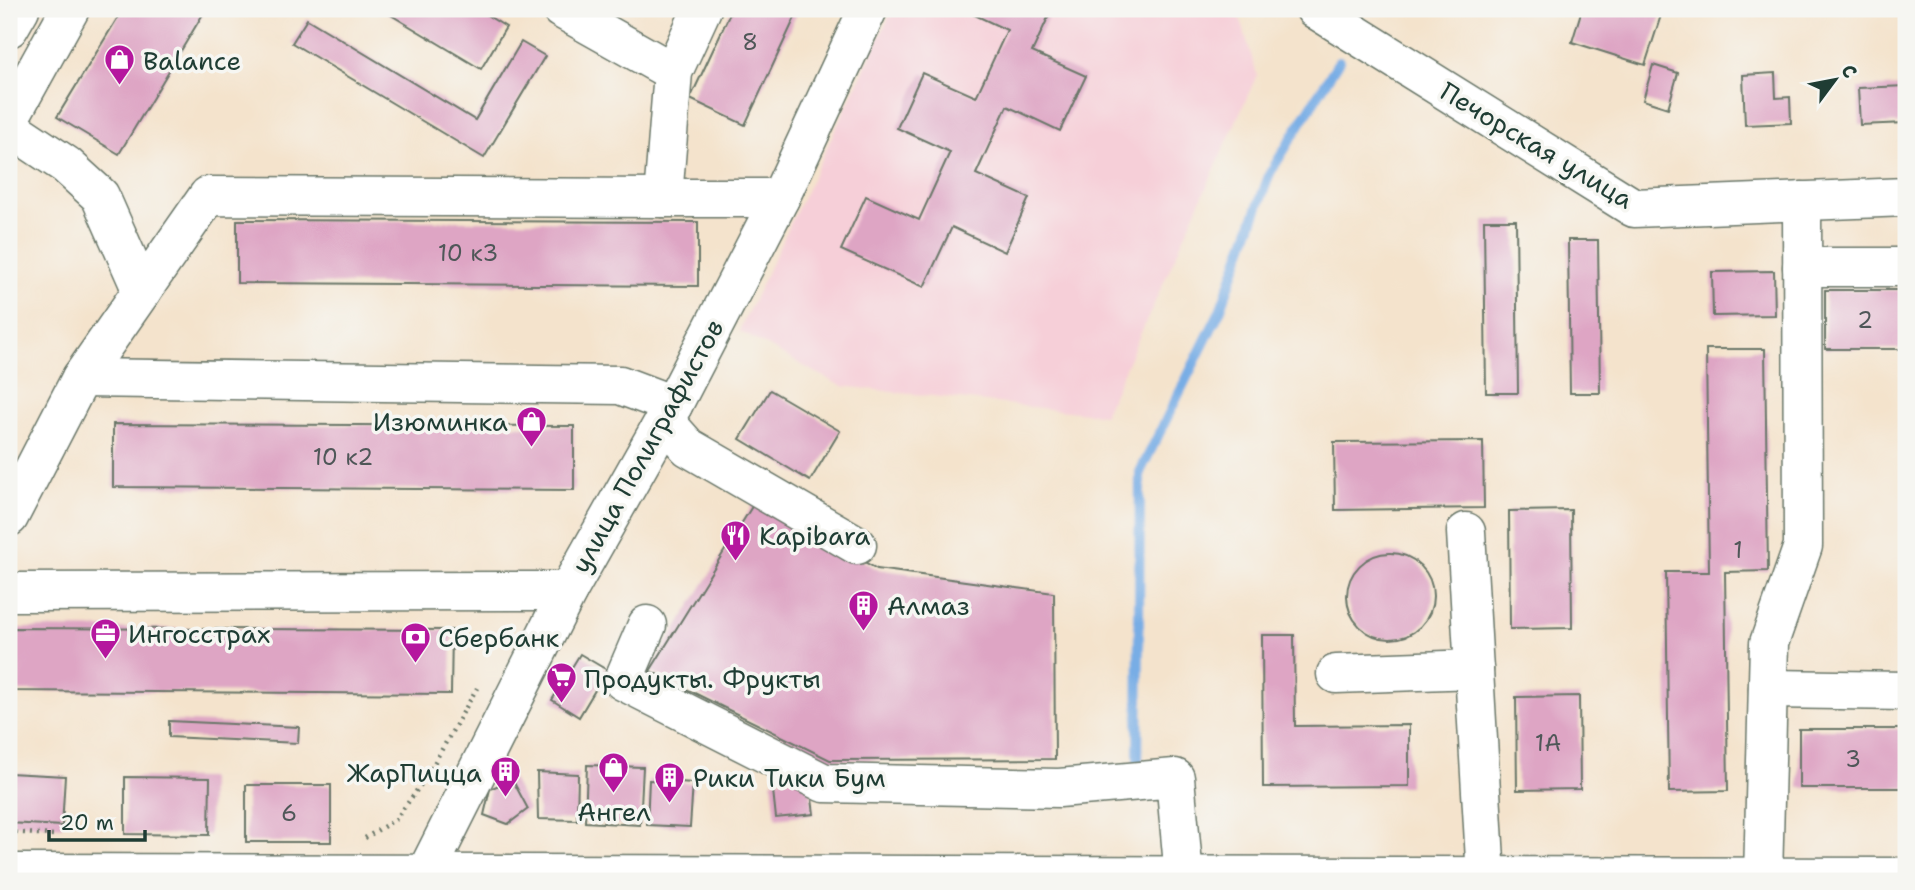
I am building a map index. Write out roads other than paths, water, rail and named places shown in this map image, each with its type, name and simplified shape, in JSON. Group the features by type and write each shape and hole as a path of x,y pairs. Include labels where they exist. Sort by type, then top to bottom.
{"street":[{"path":"9,28 20,9"},
{"path":"9,119 70,9"},
{"path":"561,9 673,72"},
{"path":"663,198 673,72 702,9"},
{"name":"улица Полиграфистов","path":"424,878 568,591 669,413 780,198 868,9"},
{"name":"Печорская улица","path":"1315,9 1634,208 1906,197"},
{"path":"9,127 66,165 100,196 142,291"},
{"path":"9,517 17,480 81,378 208,197 780,198"},
{"path":"1763,878 1769,643 1803,546 1802,201"},
{"path":"1802,267 1906,267"},
{"path":"81,378 620,386 669,413 688,447 857,545"},
{"path":"1466,532 1486,878"},
{"path":"9,592 568,591"},
{"path":"647,625 623,681 824,783 1059,788 1175,778 1184,877"},
{"path":"1336,674 1474,669"},
{"path":"1768,689 1906,691"},
{"path":"9,873 424,878 1184,877 1567,880 1906,877"}],"waterway":[{"path":"1138,773 1140,472 1220,311 1270,173 1339,61"}],"place":[{"name":"Balance","path":"120,87"},
{"name":"Изюминка","path":"531,448"},
{"name":"Kapibara","path":"736,562"},
{"name":"Алмаз","path":"864,632"},
{"name":"Ингосстрах","path":"105,660"},
{"name":"Сбербанк","path":"415,664"},
{"name":"Продукты. Фрукты","path":"561,705"},
{"name":"Ангел","path":"614,795"},
{"name":"ЖарПицца","path":"505,799"},
{"name":"Рики Тики Бум","path":"670,804"}]}
